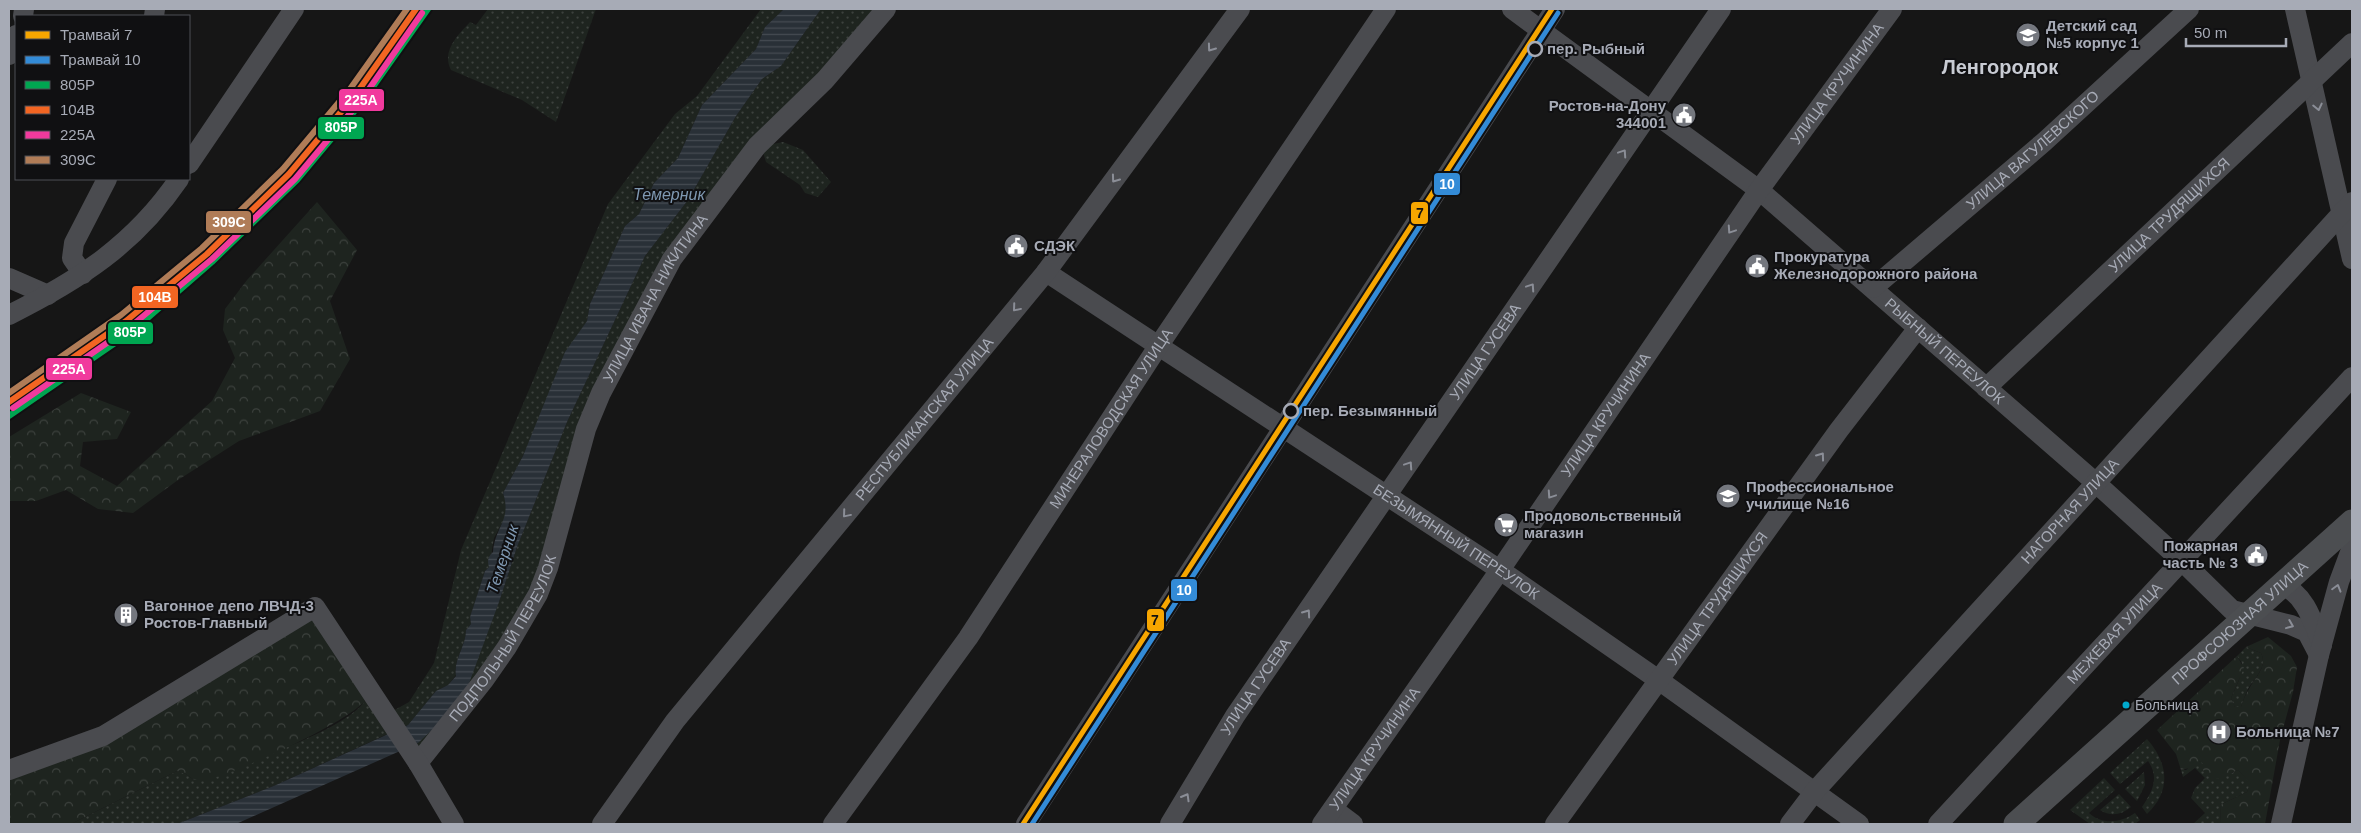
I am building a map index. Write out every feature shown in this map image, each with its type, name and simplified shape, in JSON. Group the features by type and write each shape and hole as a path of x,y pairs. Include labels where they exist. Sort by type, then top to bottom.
{"main road":[{"name":"ПРОФСОЮЗНАЯ УЛИЦА","path":"2016,824 2352,522"}],"street":[{"path":"190,163 294,9"},
{"name":"УЛИЦА ИВАНА НИКИТИНА","path":"568,501 578,452 590,420 614,368 672,260 757,146 825,80 886,9"},
{"name":"РЕСПУБЛИКАНСКАЯ УЛИЦА","path":"602,824 675,721 1046,272 1240,9"},
{"name":"МИНЕРАЛОВОДСКАЯ УЛИЦА","path":"833,824 968,638 1159,345 1386,9"},
{"name":"РЫБНЫЙ ПЕРЕУЛОК","path":"1512,9 1759,190 2096,483 2183,562 2232,610 2248,616"},
{"path":"1026,824 1285,428 1555,9"},
{"name":"УЛИЦА ГУСЕВА","path":"1170,824 1236,716 1721,9"},
{"name":"УЛИЦА КРУЧИНИНА","path":"1327,817 1500,570 1759,190 1892,9"},
{"name":"УЛИЦА ВАГУЛЕВСКОГО","path":"1873,288 2044,142 2189,9"},
{"path":"2295,9 2347,207 2352,258"},
{"path":"9,54 15,38"},
{"name":"УЛИЦА ТРУДЯЩИХСЯ","path":"1986,388 2352,42"},
{"path":"83,274 72,258 74,243 106,180"},
{"path":"9,315 83,274 117,250 161,205 178,180"},
{"name":"НАГОРНАЯ УЛИЦА","path":"1790,824 1816,791 2347,207"},
{"name":"БЕЗЫМЯННЫЙ ПЕРЕУЛОК","path":"1046,272 1500,570 1660,680 1816,791 1859,824"},
{"path":"9,278 48,295"},
{"name":"УЛИЦА ТРУДЯЩИХСЯ","path":"1555,824 1825,449 1918,328"},
{"name":"МЕЖЕВАЯ УЛИЦА","path":"1938,824 2183,562 2352,377"},
{"name":"ПОДПОЛЬНЫЙ ПЕРЕУЛОК","path":"418,762 484,680 526,615 548,568 568,501"},
{"path":"2281,824 2322,643 2339,582 2352,547"},
{"path":"2285,582 2299,596 2310,614 2322,643"},
{"path":"9,770 103,736 315,607 392,721 454,824"},
{"path":"2248,616 2273,619 2307,632 2322,643"},
{"path":"1327,817 1353,824"}],"green space":[{"path":"488,9 596,9 556,122 522,100 451,70 448,56 452,44 470,22 476,25"},
{"path":"761,9 784,9 765,27 756,49 702,105 678,158 654,183 639,214 625,226 590,304 587,321 572,344 523,456 503,493 507,505 506,516 494,538 489,567 485,571 470,617 471,624 466,630 456,664 456,675 448,685 436,691 408,725 401,727 391,712 409,702 434,663 461,550 608,204 675,114 697,96"},
{"path":"821,9 886,9 672,259 601,393 548,568 418,763 409,747 418,743 499,602 517,547 567,422 645,256 688,200 736,116 762,79 781,66"},
{"path":"783,142 803,150 831,182 818,197 805,193 800,185 766,162 763,152 773,144"},
{"path":"317,202 357,250 330,301 350,359 320,411 239,441 178,480 133,513 98,509 66,490 36,501 9,501 9,437 81,393 131,412 117,439 83,442 80,466 117,486 212,401 235,358 223,330 225,309 247,280"},
{"path":"310,616 366,699 340,720 293,745 223,775 209,779 194,780 186,774 177,771 71,824 9,824 9,774"},
{"path":"2268,637 2291,656 2297,667 2293,692 2280,740 2265,824 2221,824 2220,805 2247,792 2250,783 2238,770 2218,779 2208,776 2203,770 2203,764 2200,761 2194,767 2181,770 2176,754 2157,730 2237,656 2244,668 2231,698 2235,707 2241,707 2263,663 2261,653 2246,647"},
{"path":"2246,647 2261,653 2263,663 2260,672 2248,689 2241,707 2235,707 2231,698 2239,680 2242,663 2237,656"},
{"path":"366,699 394,731 276,785 177,824 71,824 177,771 186,774 194,780 260,758 313,736 355,711"},
{"path":"2147,739 2154,748 2163,767 2164,786 2155,805 2147,814 2142,807 2149,796 2154,779 2152,767 2148,761 2120,784 2110,773"},
{"path":"2200,761 2232,773 2238,770 2251,783 2247,792 2220,805 2221,824 2193,824 2205,813 2191,798 2195,788 2205,778 2195,768 2183,777 2181,770 2186,770"},
{"path":"2144,772 2145,785 2137,801 2125,789"},
{"path":"2104,778 2115,790 2089,813 2106,821 2118,821 2135,813 2140,820 2135,824 2090,824 2070,810"},
{"path":"2119,794 2131,807 2116,814 2108,814 2100,810"}],"water":[{"name":"Темерник","path":"784,9 821,9 781,66 762,79 736,116 688,200 645,256 567,422 517,547 468,686 446,717 418,743 236,824 177,824 276,785 408,725 436,691 448,685 456,676 456,664 466,630 471,624 470,617 485,571 489,567 488,559 493,552 494,543 506,510 503,493 523,456 565,352 587,321 590,304 625,226 639,214 654,183 678,158 702,105 756,49 765,27"}],"tram line":[{"name":"7","path":"1023,824 1552,9"},
{"name":"10","path":"1032,824 1558,13"}],"transit line":[{"name":"309С","path":"9,393 121,315 202,248 283,169 350,89 407,9"},
{"name":"104В","path":"9,402 126,321 207,254 289,174 356,94 416,9"},
{"name":"805Р","path":"9,416 134,330 212,262 297,180 363,101 428,9"},
{"name":"225А","path":"13,408 130,327 212,259 295,179 362,99 422,13"}],"place":[{"name":"Детский сад №5 корпус 1","path":"2028,35"},
{"name":"пер. Рыбный","path":"1535,49"},
{"name":"Ростов-на-Дону 344001","path":"1684,115"},
{"name":"СДЭК","path":"1016,246"},
{"name":"Прокуратура Железнодорожного района","path":"1757,266"},
{"name":"пер. Безымянный","path":"1291,411"},
{"name":"Профессиональное училище №16","path":"1728,496"},
{"name":"Продовольственный магазин","path":"1506,525"},
{"name":"Пожарная часть № 3","path":"2256,555"},
{"name":"Вагонное депо ЛВЧД-3 Ростов-Главный","path":"126,615"},
{"name":"Больница","path":"2126,705"},
{"name":"Больница №7","path":"2219,732"}],"district":[{"name":"Ленгородок","path":"2000,67"}]}
